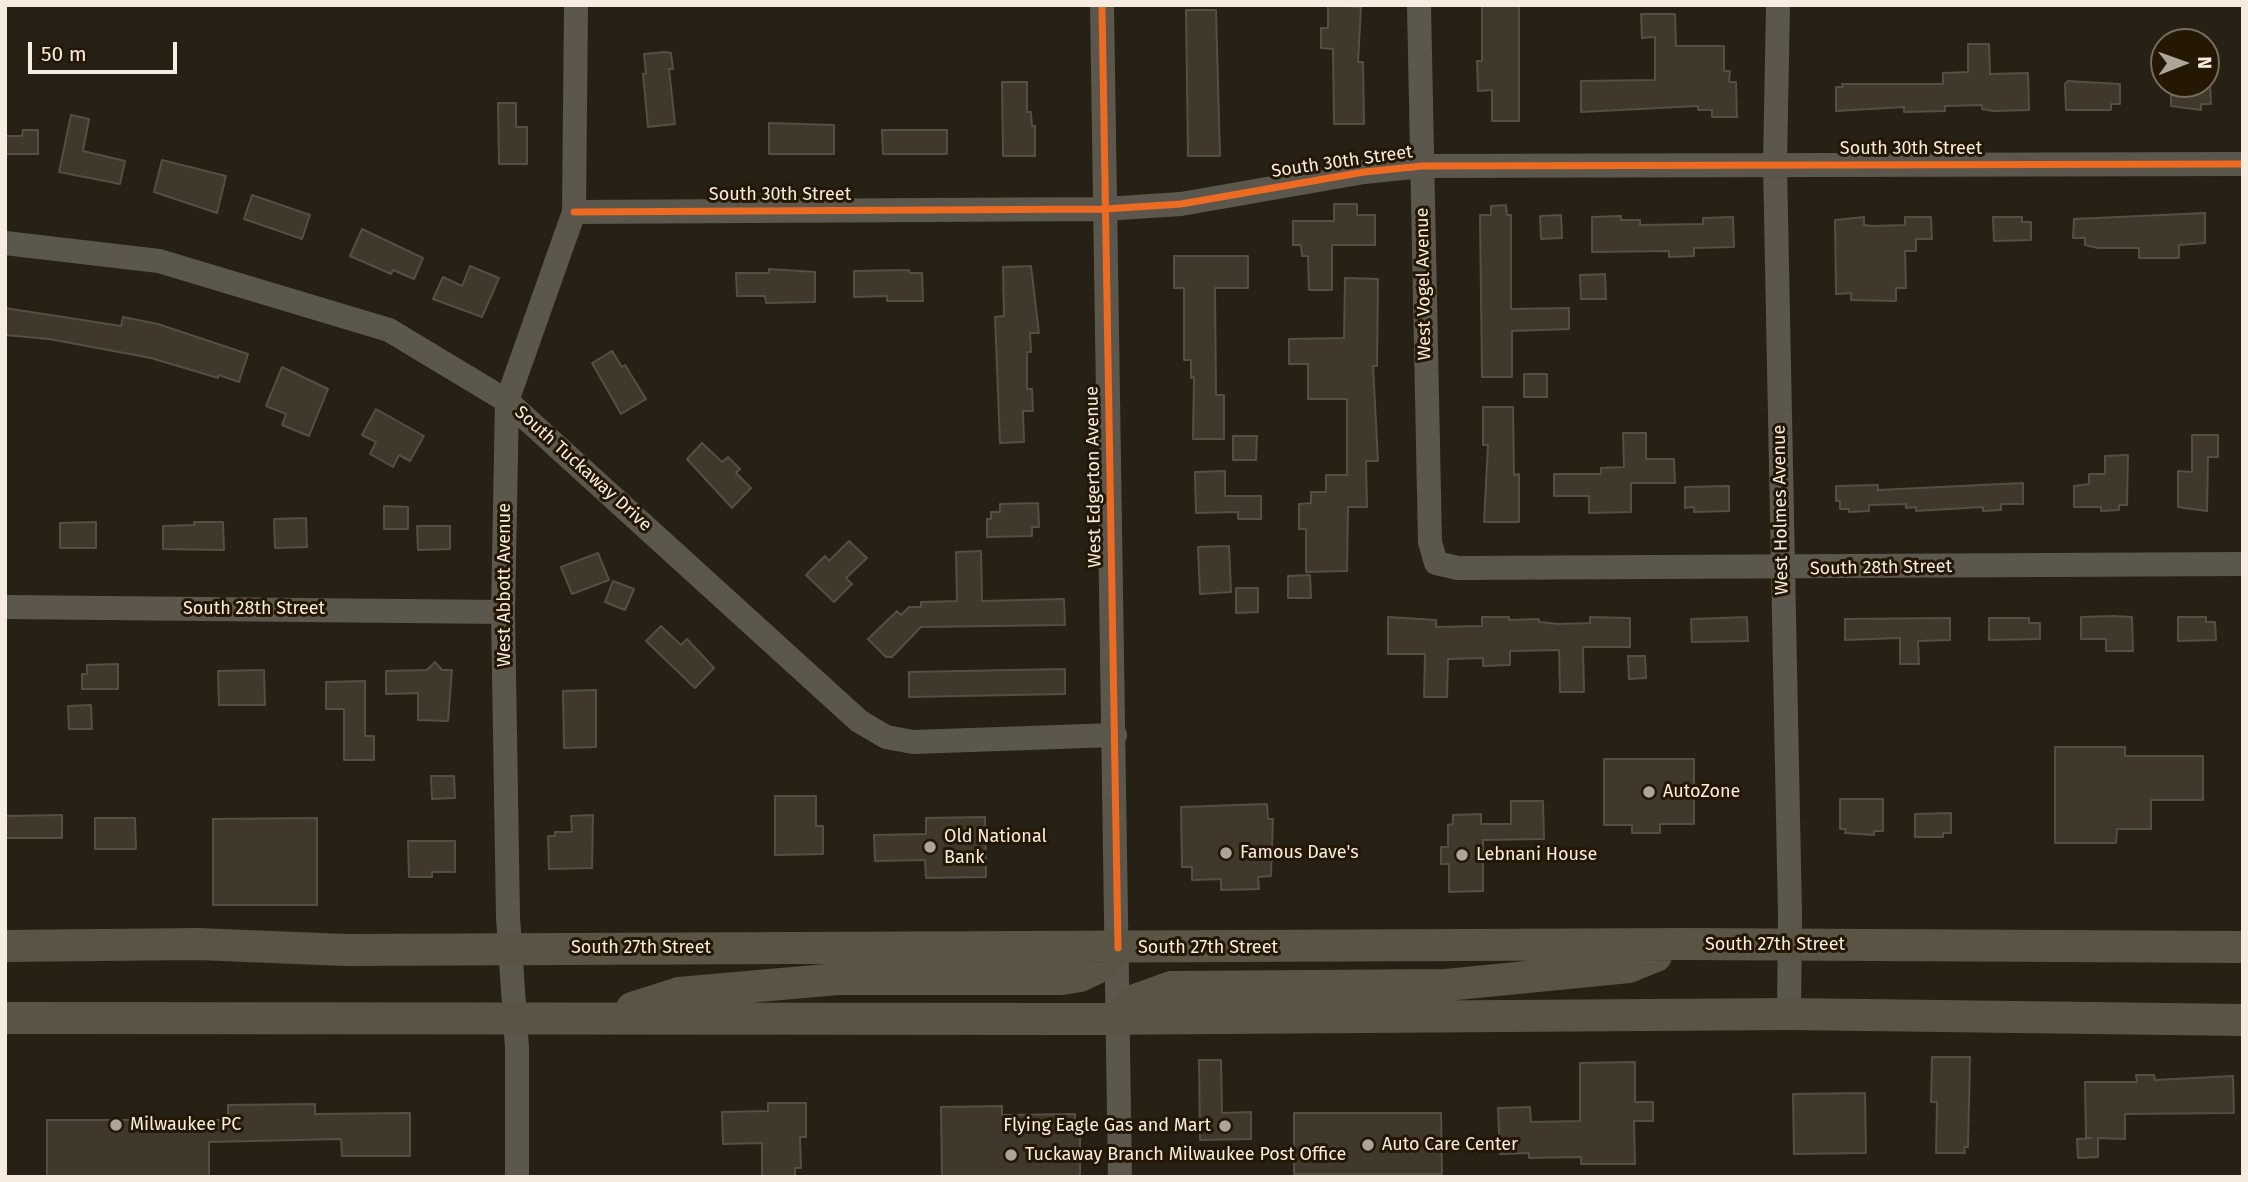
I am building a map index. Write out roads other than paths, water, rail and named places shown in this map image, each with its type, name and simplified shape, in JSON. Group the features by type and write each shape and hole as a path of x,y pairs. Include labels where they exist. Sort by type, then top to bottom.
{"main road":[{"name":"South 27th Street","path":"5,946 198,944 345,950 1687,944 2243,947"},
{"path":"1118,1019 1135,1000 1171,987 1446,985 1629,967 1687,944"},
{"path":"604,1017 680,993 825,980 1062,979 1080,976 1101,966 1118,948"},
{"path":"5,1018 1118,1019 1789,1014 2243,1020"}],"street":[{"name":"West Abbott Avenue","path":"517,1177 503,612 507,401 574,212 576,5"},
{"name":"West Edgerton Avenue","path":"1102,5 1120,1177"},
{"name":"West Vogel Avenue","path":"1419,5 1430,542 1436,563"},
{"name":"West Holmes Avenue","path":"1778,5 1775,165 1790,945 1789,1014"},
{"name":"South 30th Street","path":"574,212 1105,209 1181,204 1364,172 1422,166 2243,164"},
{"name":"South Tuckaway Drive","path":"5,243 159,261 389,330 507,401 859,722 886,737 913,742 1115,735"},
{"name":"South 28th Street","path":"1436,563 1458,568 1782,569 2243,564"},
{"name":"South 28th Street","path":"5,607 503,612"}],"place":[{"name":"AutoZone","path":"1649,792"},
{"name":"Old National Bank","path":"930,847"},
{"name":"Famous Dave's","path":"1226,853"},
{"name":"Lebnani House","path":"1462,855"},
{"name":"Milwaukee PC","path":"116,1125"},
{"name":"Flying Eagle Gas and Mart","path":"1225,1126"},
{"name":"Auto Care Center","path":"1368,1145"},
{"name":"Tuckaway Branch Milwaukee Post Office","path":"1011,1155"}]}
